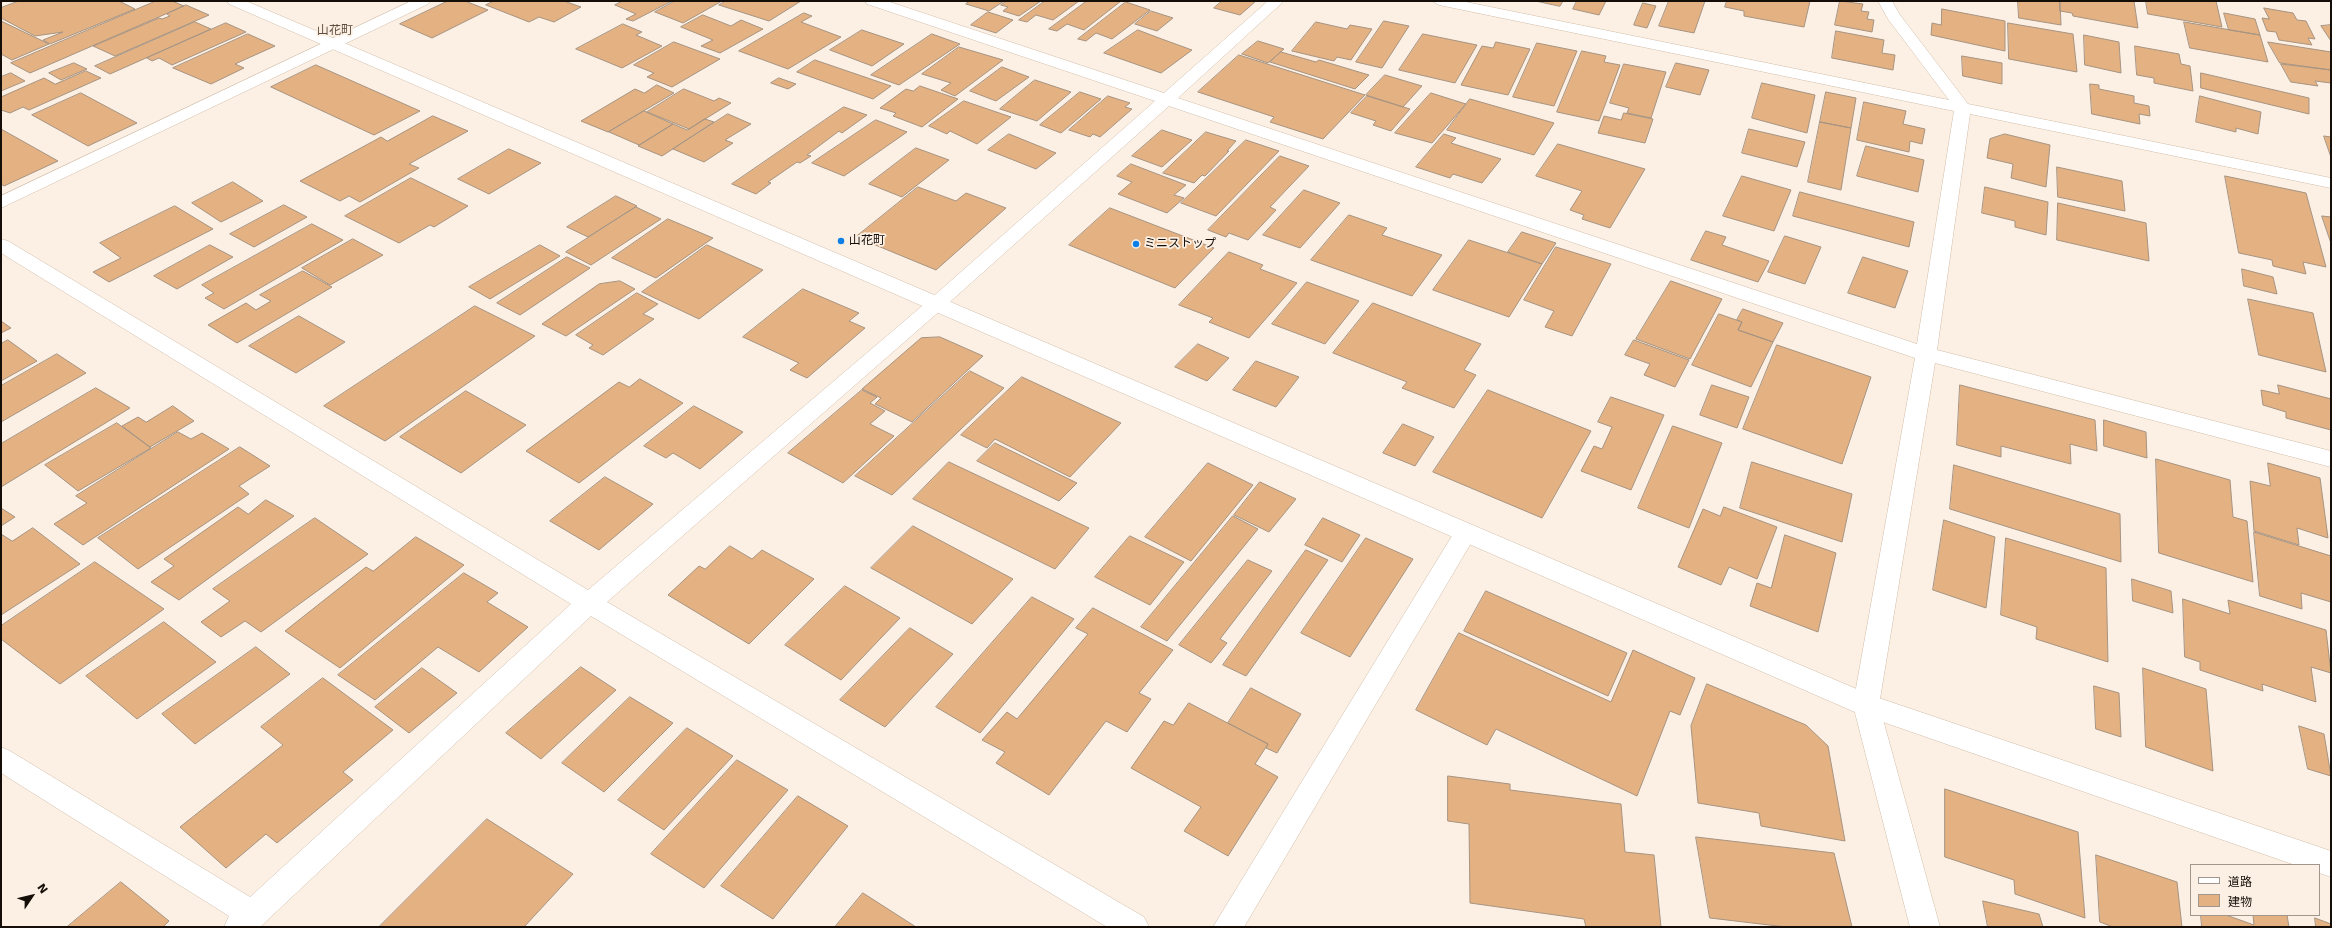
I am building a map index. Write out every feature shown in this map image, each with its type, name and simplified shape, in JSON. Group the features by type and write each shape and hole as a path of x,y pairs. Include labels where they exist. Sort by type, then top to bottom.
{"street":[{"path":"234,1 935,305 1866,705 2331,864"},
{"path":"1,203 423,1"},
{"path":"872,1 1926,354 2331,459"},
{"path":"1,759 246,921 589,603 935,305 1277,1"},
{"path":"1439,1 2331,183"},
{"path":"1885,1 1893,16 1963,108 1926,354 1866,705 1925,927"},
{"path":"1,245 589,603 1134,927"},
{"path":"1228,927 1466,532"}],"building":[{"path":"19,1 119,1 135,9 50,44 43,40 63,32 35,36 1,18 1,8"},
{"path":"156,1 172,1 184,6 30,73 11,63"},
{"path":"448,1 465,1 488,10 432,38 400,24"},
{"path":"494,1 564,1 581,7 554,22 539,17 529,22 486,5"},
{"path":"623,1 672,1 633,21 626,19 636,14 615,5"},
{"path":"675,1 722,1 683,23 655,12"},
{"path":"726,1 801,1 769,21 719,5"},
{"path":"970,1 1004,1 989,11 966,4"},
{"path":"1007,1 1041,1 1019,16 1003,11 1008,7 1001,5"},
{"path":"1045,1 1079,1 1053,20 1036,15 1027,22 1019,20"},
{"path":"1087,1 1121,1 1084,30 1067,24 1057,31 1049,29"},
{"path":"1222,1 1256,1 1240,15 1214,8"},
{"path":"1536,1 1563,1 1560,6"},
{"path":"1577,1 1606,1 1599,15 1573,9"},
{"path":"1669,1 1705,1 1694,33 1659,26"},
{"path":"1727,1 1810,1 1804,27 1744,16 1744,11 1725,7"},
{"path":"1840,1 1863,4 1861,11 1869,12 1867,19 1874,20 1872,32 1835,25"},
{"path":"2018,1 2060,1 2061,25 2019,18"},
{"path":"2060,1 2134,1 2138,28 2073,16 2072,13 2060,11"},
{"path":"2146,1 2216,1 2222,27 2148,14"},
{"path":"1126,2 1150,10 1112,39 1096,33 1086,41 1078,39"},
{"path":"1643,3 1656,6 1647,28 1634,25"},
{"path":"186,5 209,15 115,56 93,46 159,18 162,19 170,16 167,14"},
{"path":"2264,8 2293,13 2297,20 2306,21 2315,39 2308,38 2312,45 2279,40 2276,32 2267,31 2262,18 2269,19"},
{"path":"1942,9 2005,21 2005,51 1931,35 1932,23 1941,25"},
{"path":"1151,11 1173,18 1157,31 1135,24"},
{"path":"988,12 1013,20 996,33 971,25"},
{"path":"804,13 812,16 801,22 841,37 788,69 739,51"},
{"path":"2224,13 2255,19 2260,35 2229,30"},
{"path":"703,15 731,26 741,20 763,29 720,53 701,46 713,40 681,27"},
{"path":"1,21 49,44 12,60 1,54"},
{"path":"1384,21 1409,26 1382,68 1356,62"},
{"path":"195,22 211,29 110,74 95,66"},
{"path":"1316,22 1347,29 1350,25 1372,29 1351,60 1337,57 1334,61 1292,51"},
{"path":"2184,22 2260,35 2268,62 2190,48"},
{"path":"226,23 246,32 172,65 159,58 152,61 147,58"},
{"path":"2008,23 2073,34 2077,72 2009,59"},
{"path":"623,24 642,32 636,35 662,46 622,68 576,49"},
{"path":"2331,25 2331,41 2321,26"},
{"path":"862,30 904,44 872,66 830,50"},
{"path":"1138,30 1192,50 1161,73 1104,53"},
{"path":"1836,31 1884,40 1882,53 1895,55 1893,70 1832,58"},
{"path":"248,34 275,46 235,64 244,68 211,84 173,68"},
{"path":"932,34 960,44 899,85 871,75"},
{"path":"1423,34 1477,45 1455,83 1399,70"},
{"path":"2084,35 2119,42 2121,73 2085,65"},
{"path":"1258,41 1284,49 1268,63 1242,54"},
{"path":"674,42 720,59 672,87 647,77 654,73 634,65"},
{"path":"1496,42 1530,49 1508,95 1461,85 1482,46 1493,48"},
{"path":"2268,42 2331,52 2331,70 2280,63"},
{"path":"1537,43 1577,51 1554,106 1513,97"},
{"path":"2135,46 2179,54 2181,64 2190,66 2193,91 2154,83 2154,78 2137,75"},
{"path":"959,47 1003,60 955,96 941,90 951,83 922,74"},
{"path":"1582,51 1606,56 1604,62 1620,65 1599,121 1557,112"},
{"path":"1281,52 1316,62 1319,60 1369,75 1355,89 1270,62"},
{"path":"1239,55 1365,95 1323,139 1270,122 1274,117 1198,92"},
{"path":"1962,56 2002,63 2002,84 1963,76"},
{"path":"815,60 891,86 873,99 797,72"},
{"path":"74,63 87,69 61,80 49,73"},
{"path":"1676,63 1709,70 1700,95 1666,87"},
{"path":"1624,64 1666,72 1651,118 1627,113 1629,108 1610,103"},
{"path":"2281,64 2331,70 2331,83 2315,81 2318,86 2291,82"},
{"path":"316,65 420,111 374,135 271,87"},
{"path":"1002,67 1029,77 996,101 970,91"},
{"path":"86,71 101,78 29,110 23,107 10,113 1,110 1,97 44,78 55,84"},
{"path":"11,73 25,81 1,91 1,77"},
{"path":"2201,73 2309,98 2309,114 2201,88"},
{"path":"1385,75 1422,86 1403,107 1366,95"},
{"path":"779,78 796,84 788,89 771,83"},
{"path":"1035,80 1071,92 1037,121 1000,109"},
{"path":"1762,83 1815,95 1807,133 1752,118"},
{"path":"2090,84 2099,85 2099,89 2134,96 2134,103 2149,106 2150,116 2139,114 2140,124 2092,114"},
{"path":"657,85 674,93 608,132 581,121 635,89 644,93"},
{"path":"920,86 958,99 922,127 893,116 896,113 880,108 906,89 913,91"},
{"path":"684,89 714,101 719,98 731,103 689,129 647,112"},
{"path":"1080,92 1101,99 1061,133 1040,125"},
{"path":"1826,92 1856,98 1851,128 1820,122"},
{"path":"81,93 137,123 88,146 32,115"},
{"path":"1431,93 1466,104 1432,143 1395,133"},
{"path":"1108,96 1130,103 1125,107 1132,109 1100,137 1093,134 1090,137 1069,130"},
{"path":"1367,96 1410,109 1391,131 1373,125 1376,121 1351,113"},
{"path":"2200,96 2261,112 2258,134 2236,128 2236,132 2196,122"},
{"path":"1470,99 1554,123 1534,155 1447,130"},
{"path":"964,101 1011,117 977,144 950,131 947,134 929,126"},
{"path":"1864,102 1906,111 1903,124 1925,129 1922,144 1910,141 1909,152 1857,140"},
{"path":"844,107 867,115 842,133 839,131 807,155 811,156 800,163 797,162 768,182 771,183 756,194 732,184"},
{"path":"644,111 673,124 639,145 609,132"},
{"path":"1624,113 1653,119 1645,143 1598,133 1604,116 1621,120"},
{"path":"728,114 751,124 725,140 733,143 704,162 673,149"},
{"path":"433,116 468,131 409,164 419,168 360,202 349,196 340,201 300,181 381,137 387,141"},
{"path":"705,119 714,122 662,156 638,146 673,124 687,130"},
{"path":"876,120 907,132 844,176 812,163"},
{"path":"1820,122 1851,128 1841,190 1808,182"},
{"path":"1,129 58,161 4,186 1,184"},
{"path":"1749,129 1805,142 1797,167 1742,153"},
{"path":"1162,130 1192,140 1162,167 1132,156"},
{"path":"1206,132 1236,141 1227,151 1229,151 1205,176 1202,175 1194,183 1163,173"},
{"path":"1009,134 1056,153 1036,169 988,150"},
{"path":"1444,134 1456,138 1451,143 1501,159 1482,183 1453,174 1450,178 1416,167"},
{"path":"2005,134 2050,145 2046,187 2011,178 2013,164 1987,158 1990,139"},
{"path":"2324,136 2331,137 2331,157"},
{"path":"1246,140 1279,151 1216,216 1181,203"},
{"path":"1558,144 1645,169 1610,228 1582,219 1584,215 1570,210 1582,191 1536,176"},
{"path":"1866,146 1924,160 1918,192 1857,176"},
{"path":"916,148 949,160 902,197 869,184"},
{"path":"509,149 541,163 489,194 458,179"},
{"path":"1280,156 1309,166 1270,207 1276,210 1248,240 1229,233 1226,237 1208,230"},
{"path":"1131,164 1186,185 1174,195 1184,198 1167,213 1118,194 1132,182 1117,176"},
{"path":"2057,167 2122,181 2125,211 2058,197"},
{"path":"1742,176 1791,190 1774,231 1723,216"},
{"path":"2225,176 2306,193 2326,267 2303,262 2306,274 2273,266 2272,260 2239,253"},
{"path":"411,178 468,206 434,227 430,225 399,243 345,216"},
{"path":"233,182 263,201 221,222 192,203"},
{"path":"918,187 956,201 966,193 1006,208 936,270 856,237"},
{"path":"1985,187 2048,202 2046,235 2015,227 2015,221 1982,213"},
{"path":"1304,190 1340,203 1300,248 1263,235"},
{"path":"1800,192 1914,222 1909,247 1793,216"},
{"path":"616,196 637,206 588,237 567,227"},
{"path":"2058,203 2146,223 2149,261 2057,240"},
{"path":"284,205 307,217 254,247 230,234"},
{"path":"175,206 213,229 109,282 93,272 121,258 100,243"},
{"path":"636,207 661,219 591,265 566,252"},
{"path":"1110,208 1214,248 1175,288 1069,245"},
{"path":"1349,215 1387,228 1382,235 1442,255 1412,296 1311,260"},
{"path":"2322,216 2331,217 2331,243"},
{"path":"668,219 713,238 656,278 612,258"},
{"path":"312,224 343,240 224,309 205,298 214,293 202,285"},
{"path":"1706,231 1726,237 1722,245 1769,261 1758,282 1691,260"},
{"path":"1522,232 1556,243 1542,264 1508,252"},
{"path":"1785,236 1821,247 1805,284 1768,272"},
{"path":"353,239 383,255 330,285 302,268"},
{"path":"1469,240 1542,264 1509,317 1433,290"},
{"path":"210,245 233,257 177,289 154,276"},
{"path":"540,245 560,256 490,299 469,287"},
{"path":"707,245 763,270 699,319 642,292"},
{"path":"1556,247 1611,264 1572,336 1545,327 1554,311 1524,300"},
{"path":"1229,252 1263,265 1260,269 1297,283 1249,338 1209,322 1213,318 1179,305"},
{"path":"567,257 590,268 520,315 497,303"},
{"path":"1863,257 1908,271 1895,308 1848,293"},
{"path":"2242,269 2273,277 2277,294 2244,286"},
{"path":"303,271 332,287 237,343 208,325 246,303 256,310 271,301 260,295"},
{"path":"620,281 635,289 566,336 542,324 599,284"},
{"path":"1671,281 1722,299 1690,359 1636,339"},
{"path":"1307,282 1359,301 1325,344 1272,324"},
{"path":"803,289 859,313 849,321 865,328 807,378 790,370 799,363 743,337"},
{"path":"637,293 658,304 643,314 654,319 603,355 589,348 593,345 576,335"},
{"path":"2248,299 2313,313 2326,372 2259,355"},
{"path":"1373,303 1481,344 1464,370 1476,375 1454,408 1402,388 1407,382 1333,353"},
{"path":"475,306 535,336 385,441 324,406"},
{"path":"1743,309 1783,323 1773,342 1738,330 1742,322 1737,320"},
{"path":"1719,314 1742,322 1738,330 1773,342 1751,387 1692,365"},
{"path":"299,316 345,342 296,373 249,346"},
{"path":"1,321 11,328 1,333"},
{"path":"940,337 983,356 912,422 875,404 881,398 862,389 921,338"},
{"path":"8,340 37,361 1,381 1,344"},
{"path":"1634,340 1689,360 1675,387 1644,375 1650,364 1625,355"},
{"path":"1198,344 1229,358 1207,381 1175,367"},
{"path":"1777,345 1871,377 1842,464 1743,429"},
{"path":"57,354 86,373 1,422 1,386"},
{"path":"1256,361 1299,377 1276,407 1233,390"},
{"path":"970,371 1004,388 892,495 855,476"},
{"path":"1022,377 1121,423 1070,477 995,439 987,448 961,435"},
{"path":"640,379 683,403 579,483 526,451 619,382 629,387"},
{"path":"1712,385 1749,397 1737,428 1700,415"},
{"path":"1960,385 2095,420 2097,451 2070,444 2071,464 2001,446 2001,457 1957,445"},
{"path":"2278,385 2331,399 2331,430 2286,418 2286,412 2263,405 2261,390 2279,394"},
{"path":"96,388 130,408 1,487 1,444"},
{"path":"862,390 877,397 870,403 885,411 870,424 894,436 843,483 788,453"},
{"path":"1488,390 1591,431 1542,518 1433,472"},
{"path":"466,391 526,425 461,473 400,437"},
{"path":"1611,397 1664,415 1631,490 1581,471 1594,446 1602,449 1612,427 1598,422"},
{"path":"173,406 194,421 150,447 122,426 138,417 146,422"},
{"path":"694,406 743,432 700,469 673,453 666,458 644,446"},
{"path":"2104,420 2146,432 2147,458 2104,446"},
{"path":"117,423 151,448 78,491 45,465"},
{"path":"1403,424 1434,437 1415,466 1383,453"},
{"path":"1673,426 1722,443 1689,528 1638,508"},
{"path":"178,432 191,439 202,433 229,449 83,545 54,524 87,503 76,496"},
{"path":"995,443 1077,483 1059,501 977,461"},
{"path":"240,447 270,466 239,486 249,494 138,569 98,538"},
{"path":"2156,459 2230,480 2233,517 2247,521 2253,582 2159,553"},
{"path":"949,462 1089,528 1055,569 913,499"},
{"path":"1752,462 1852,494 1842,542 1740,508"},
{"path":"1208,463 1253,485 1191,561 1145,537"},
{"path":"2268,463 2320,478 2328,538 2297,528 2299,545 2254,531 2250,481 2270,486"},
{"path":"1954,465 2120,514 2121,562 1950,509"},
{"path":"605,477 653,504 599,550 550,521"},
{"path":"1260,482 1296,499 1269,532 1234,515"},
{"path":"266,500 294,516 179,600 151,582 174,566 164,559 238,507 248,514"},
{"path":"1724,507 1777,527 1757,579 1729,567 1721,585 1678,567 1703,509 1720,516"},
{"path":"1,508 15,517 1,526"},
{"path":"1233,516 1258,529 1167,641 1141,627"},
{"path":"315,518 368,554 261,632 245,621 221,637 201,622 230,601 213,589"},
{"path":"1323,518 1360,535 1342,562 1305,545"},
{"path":"1944,520 1995,537 1986,608 1933,590"},
{"path":"913,526 1013,579 972,624 871,568"},
{"path":"33,528 80,564 1,615 1,534 12,541"},
{"path":"2254,532 2331,556 2331,602 2301,593 2302,609 2260,596"},
{"path":"1785,535 1836,553 1818,632 1750,606 1757,583 1771,588"},
{"path":"1130,536 1184,562 1150,605 1095,577"},
{"path":"416,537 464,565 340,668 285,631 366,567 373,571"},
{"path":"1366,538 1413,559 1350,657 1301,633"},
{"path":"2006,538 2106,568 2108,662 2036,639 2037,627 2001,615"},
{"path":"730,546 752,559 762,550 814,579 749,644 668,595 699,566 705,569"},
{"path":"1306,550 1328,560 1246,676 1223,665"},
{"path":"1248,560 1272,571 1220,639 1227,643 1211,663 1179,645"},
{"path":"95,562 164,609 60,684 1,639 1,626"},
{"path":"464,573 498,593 487,602 528,627 479,672 438,647 375,700 338,675"},
{"path":"2132,579 2171,591 2173,613 2133,601"},
{"path":"845,586 900,618 841,680 785,645"},
{"path":"1486,591 1627,653 1608,696 1464,631"},
{"path":"1032,597 1074,619 980,733 936,707"},
{"path":"2183,599 2230,614 2228,600 2326,630 2331,673 2311,667 2316,702 2262,684 2263,691 2200,670 2200,662 2185,657"},
{"path":"1093,608 1173,650 1139,693 1151,699 1127,732 1106,721 1049,795 996,763 1005,752 982,740 1007,712 1017,719 1088,634 1076,628"},
{"path":"164,622 216,662 137,719 86,676"},
{"path":"910,628 953,654 885,727 840,700"},
{"path":"1459,633 1611,702 1633,650 1695,678 1680,715 1670,711 1637,796 1496,729 1487,745 1416,710"},
{"path":"256,647 290,674 195,744 162,714"},
{"path":"581,667 616,690 541,759 506,733"},
{"path":"422,668 457,693 409,733 375,707"},
{"path":"2143,668 2206,689 2213,771 2146,747"},
{"path":"323,678 393,730 343,772 353,780 277,843 266,834 226,868 180,827 283,745 261,727"},
{"path":"1707,684 1806,725 1828,746 1845,841 1761,826 1759,813 1698,803 1691,726"},
{"path":"2094,686 2119,693 2121,737 2096,729"},
{"path":"1251,688 1301,714 1277,753 1266,748 1268,744 1228,723"},
{"path":"630,697 673,723 604,792 562,763"},
{"path":"1189,703 1268,744 1255,764 1278,777 1228,856 1184,831 1201,807 1131,768 1164,721 1173,725"},
{"path":"2299,726 2324,734 2331,776 2308,769"},
{"path":"687,728 733,756 664,830 618,800"},
{"path":"737,760 788,790 704,888 651,854"},
{"path":"1448,776 1510,784 1510,790 1621,804 1625,852 1654,855 1661,927 1586,927 1584,919 1470,903 1469,824 1448,821"},
{"path":"1945,789 2078,832 2085,918 2015,894 2014,880 1945,857"},
{"path":"798,796 848,826 773,919 721,886"},
{"path":"487,819 573,874 524,927 379,927"},
{"path":"1696,837 1834,853 1852,927 1786,927 1710,918"},
{"path":"2096,855 2177,882 2182,927 2113,927 2100,922"},
{"path":"121,882 169,921 163,927 67,927"},
{"path":"863,893 916,927 835,927"},
{"path":"1983,901 2039,914 2043,927 1988,927"},
{"path":"2201,916 2229,916 2254,925 2253,916 2287,916 2289,927 2202,927"},
{"path":"2315,918 2331,924 2331,927 2316,927"}],"place":[{"name":"山花町","path":"841,241"},
{"name":"ミニストップ","path":"1136,244"}],"district":[{"name":"山花町","path":"335,31"}]}
